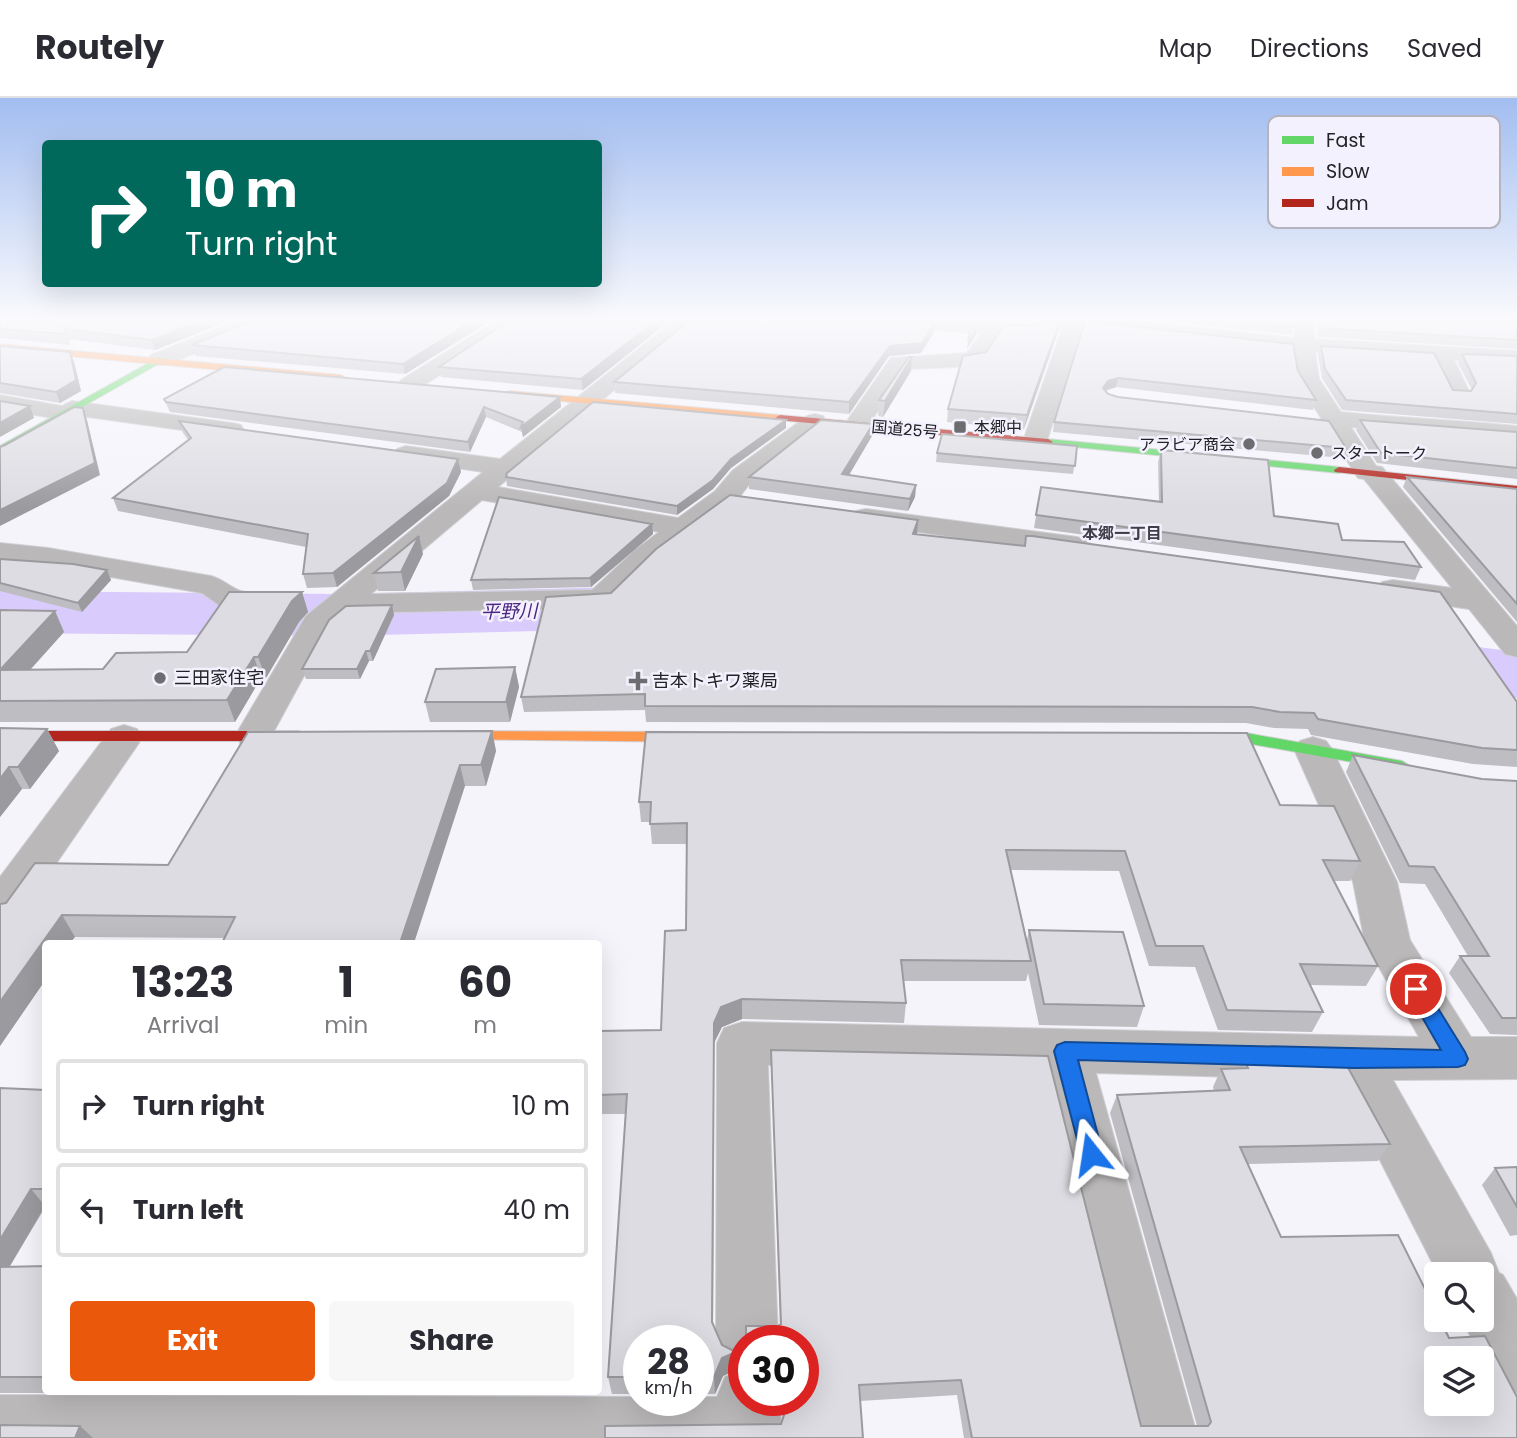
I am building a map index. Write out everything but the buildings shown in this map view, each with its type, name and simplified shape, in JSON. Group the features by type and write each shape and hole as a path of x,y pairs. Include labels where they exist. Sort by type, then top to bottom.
{"main road":[{"path":"0,450 120,382"},
{"path":"387,383 436,387"},
{"name":"国道25号","path":"490,392 1035,440 1517,489"},
{"path":"0,736 321,736"},
{"path":"429,736 717,737"},
{"path":"1176,738 1245,738 1420,769"}],"street":[{"path":"408,385 414,382"},
{"path":"254,736 334,609 610,382"},
{"path":"856,425 886,382"},
{"path":"1035,440 1054,382"},
{"path":"1310,382 1370,473 1517,647"},
{"path":"1454,382 1459,393"},
{"path":"0,402 257,433"},
{"path":"1307,419 1517,433"},
{"path":"0,552 48,557 211,585 234,601 334,609 600,599 646,556 684,528 738,499 742,476 815,421"},
{"path":"381,450 504,467"},
{"path":"476,491 684,528"},
{"path":"844,514 1107,550"},
{"path":"1369,586 1479,601"},
{"path":"0,910 124,737"},
{"path":"1313,749 1374,882 1388,943 1458,1059"},
{"path":"747,1325 741,1043 1354,1059 1517,1058"},
{"path":"1065,1051 1165,1438"},
{"path":"1354,1059 1464,1262"},
{"path":"1494,1318 1517,1361"},
{"path":"0,1428 748,1430 748,1416"}],"waterway":[{"name":"平野川","path":"0,612 337,615 662,607"},
{"name":"平野川","path":"1378,657 1517,675"}],"traffic: fast":[{"path":"0,450 121,382"},
{"path":"1048,442 1339,470"},
{"path":"1199,738 1246,738 1402,766"}],"traffic: slow":[{"path":"509,394 780,418"},
{"path":"440,736 698,737"}],"traffic: jam":[{"path":"780,418 1048,442"},
{"path":"1339,470 1517,489"},
{"path":"0,736 299,736"}],"place":[{"name":"本郷中","path":"960,427"},
{"name":"アラビア商会","path":"1249,444"},
{"name":"スタートーク","path":"1317,453"},
{"name":"三田家住宅","path":"160,678"},
{"name":"吉本トキワ薬局","path":"638,681"}],"district":[{"name":"本郷一丁目","path":"1122,533"}],"route":[{"path":"1091,1154 1065,1051 1354,1059 1458,1059 1416,989"}]}
